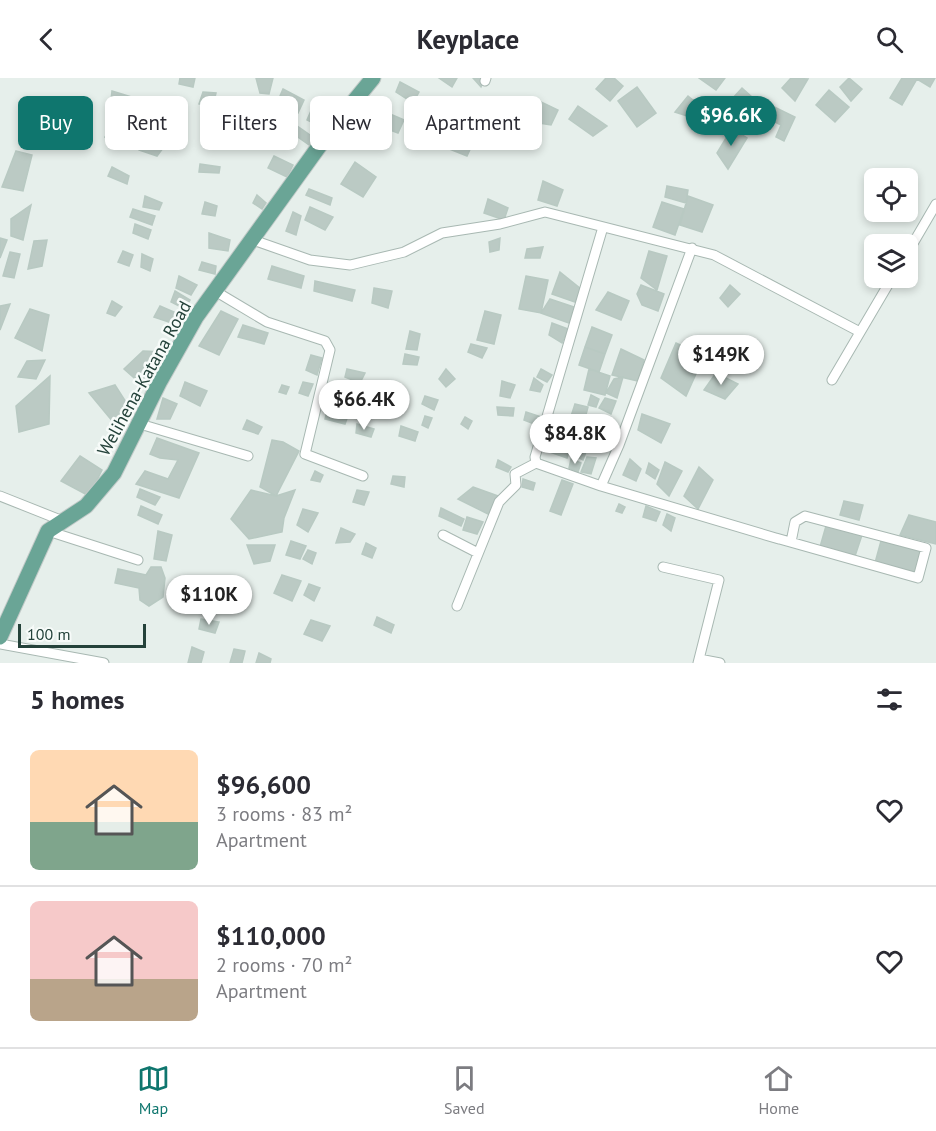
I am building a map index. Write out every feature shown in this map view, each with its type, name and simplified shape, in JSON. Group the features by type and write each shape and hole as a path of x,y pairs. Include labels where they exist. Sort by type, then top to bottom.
{"main road":[{"name":"Welihena-Katana Road","path":"48,531 86,506 114,473 160,381 196,317 333,128 373,78"},
{"path":"0,637 48,531"}],"street":[{"path":"918,235 936,204"},
{"path":"253,240 310,260 350,265 404,252 442,233 500,224 545,212 714,255 860,332"},
{"path":"536,463 535,457 603,227"},
{"path":"601,486 620,445 692,248"},
{"path":"832,380 886,288"},
{"path":"215,291 267,322 325,341 330,351 305,454 363,476"},
{"path":"140,424 248,456"},
{"path":"457,606 499,502 516,485 515,474 536,463 601,486 778,539 918,578 926,548 805,516 795,522 791,542"},
{"path":"0,496 63,521"},
{"path":"48,531 138,560"},
{"path":"443,535 478,553"},
{"path":"663,567 719,580 699,661 720,663"},
{"path":"0,644 104,663"}],"building":[{"path":"180,78 195,78 193,87 179,84"},
{"path":"256,78 273,78 269,94 260,93"},
{"path":"439,78 457,78 452,87"},
{"path":"473,78 485,78 481,87"},
{"path":"606,78 614,78 623,86 610,101 596,89"},
{"path":"699,78 725,78 716,90"},
{"path":"791,78 808,79 795,101 782,88"},
{"path":"849,78 862,89 851,101 840,87"},
{"path":"902,78 935,78 930,87 917,79 902,105 890,98"},
{"path":"400,82 419,92 417,96 404,97 396,92"},
{"path":"637,87 656,113 637,127 618,101"},
{"path":"742,88 762,106 742,128 722,110"},
{"path":"283,89 296,96 280,96"},
{"path":"829,90 849,107 835,122 816,105"},
{"path":"112,91 128,96 111,96"},
{"path":"203,92 216,93 215,96 202,96"},
{"path":"688,96 705,110 700,120 675,112"},
{"path":"298,97 304,100 298,113"},
{"path":"542,102 558,110 551,125 542,124"},
{"path":"766,103 795,117 784,141 776,137 781,125 761,115"},
{"path":"578,106 607,126 593,136 569,119"},
{"path":"392,115 404,120 398,133 392,131"},
{"path":"298,127 310,135 310,146 298,137"},
{"path":"732,128 747,138 728,169 717,153"},
{"path":"139,150 162,150 157,156"},
{"path":"452,150 470,150 467,156"},
{"path":"16,151 32,155 23,191 2,187"},
{"path":"274,156 293,165 287,177 268,168"},
{"path":"355,162 376,177 363,197 341,184"},
{"path":"200,164 220,167 219,173 199,172"},
{"path":"112,167 129,176 127,184 108,176"},
{"path":"543,181 563,190 557,206 538,200"},
{"path":"667,186 688,190 686,203 665,197"},
{"path":"309,189 332,198 330,205 306,195"},
{"path":"257,195 266,203 262,209 253,203"},
{"path":"145,196 162,203 159,210 143,207"},
{"path":"688,196 713,205 702,232 680,225"},
{"path":"488,199 508,208 504,220 484,213"},
{"path":"205,202 217,206 215,216 202,214"},
{"path":"662,202 684,209 675,235 653,227"},
{"path":"31,205 23,240 11,236 11,219"},
{"path":"310,207 333,217 325,230 305,220"},
{"path":"133,209 155,216 152,225 130,217"},
{"path":"293,212 301,216 296,235 286,231"},
{"path":"135,224 151,230 148,239 133,233"},
{"path":"209,233 230,240 228,251 209,248"},
{"path":"0,238 7,240 0,258"},
{"path":"500,238 499,250 490,252 489,242"},
{"path":"47,240 42,266 28,269 34,241"},
{"path":"543,247 540,258 525,258 527,249"},
{"path":"123,251 133,255 129,266 118,262"},
{"path":"649,251 667,256 657,290 641,278"},
{"path":"10,252 20,254 14,278 3,276"},
{"path":"142,254 153,259 150,271 141,267"},
{"path":"202,262 216,266 215,274 199,270"},
{"path":"272,266 304,276 301,288 268,279"},
{"path":"560,272 581,289 575,302 552,294"},
{"path":"179,276 197,285 191,295 176,288"},
{"path":"526,276 548,280 541,313 519,309"},
{"path":"315,281 355,290 352,301 314,291"},
{"path":"641,285 664,294 658,311 642,305 637,294"},
{"path":"730,285 740,294 728,307 720,298"},
{"path":"374,288 392,291 388,308 372,303"},
{"path":"175,291 190,300 185,309 171,302"},
{"path":"608,292 629,301 621,320 596,310"},
{"path":"550,299 574,307 569,323 541,313"},
{"path":"112,301 122,307 115,316 107,313"},
{"path":"10,304 0,330 0,306"},
{"path":"160,306 181,315 175,324 154,317"},
{"path":"30,309 49,315 42,351 15,338"},
{"path":"221,311 238,319 219,355 199,346"},
{"path":"485,311 501,315 494,344 477,340"},
{"path":"552,323 568,329 562,343 549,335"},
{"path":"243,325 268,333 264,344 238,337"},
{"path":"592,327 612,335 605,354 585,347"},
{"path":"410,331 420,334 417,350 406,349"},
{"path":"676,343 704,356 686,396 661,378"},
{"path":"471,344 487,348 482,358 468,352"},
{"path":"585,347 605,354 599,372 579,365"},
{"path":"621,349 644,360 638,381 612,375"},
{"path":"143,351 166,352 149,391 124,369"},
{"path":"405,354 419,357 417,365 403,364"},
{"path":"311,355 322,358 317,375 306,370"},
{"path":"45,360 36,379 18,377 27,361"},
{"path":"347,369 365,373 360,383 345,377"},
{"path":"446,369 455,379 446,387 439,379"},
{"path":"541,369 552,375 547,382 537,377"},
{"path":"589,369 610,376 605,395 584,390"},
{"path":"716,373 738,384 725,399 704,390"},
{"path":"50,376 49,424 19,432 16,406"},
{"path":"623,377 617,398 606,393 614,379"},
{"path":"534,378 543,385 540,392 530,390"},
{"path":"502,381 515,385 510,398 500,396"},
{"path":"185,382 207,391 200,406 180,396"},
{"path":"303,382 313,384 308,396 299,393"},
{"path":"115,385 126,402 118,428 89,393"},
{"path":"282,385 289,387 286,394 279,392"},
{"path":"591,395 599,399 596,407 588,405"},
{"path":"425,396 438,400 434,410 422,404"},
{"path":"163,398 177,404 170,419 157,419"},
{"path":"605,398 616,401 611,414 599,408"},
{"path":"575,404 588,407 579,441 564,438"},
{"path":"328,407 349,413 345,424 325,419"},
{"path":"497,407 514,408 513,416 498,415"},
{"path":"526,412 541,417 537,425 524,420"},
{"path":"642,414 670,424 661,443 638,430"},
{"path":"425,416 432,418 428,428 422,425"},
{"path":"465,417 472,421 468,429 461,424"},
{"path":"247,420 262,427 258,434 243,429"},
{"path":"357,424 374,429 371,437 356,433"},
{"path":"401,426 418,432 415,441 399,436"},
{"path":"551,437 571,445 567,458 547,451"},
{"path":"157,438 199,453 179,498 136,484 145,471 168,479 178,460 160,458 150,454"},
{"path":"272,440 283,442 299,451 276,496 260,487"},
{"path":"577,444 587,449 583,460 573,455"},
{"path":"80,456 102,470 89,496 61,481"},
{"path":"587,457 596,458 591,474 581,472"},
{"path":"571,459 581,463 578,472 569,468"},
{"path":"630,459 641,469 636,481 623,475"},
{"path":"498,460 511,467 508,472 496,467"},
{"path":"665,462 682,471 669,496 657,484"},
{"path":"649,463 659,470 655,479 646,473"},
{"path":"699,467 713,480 698,509 684,496"},
{"path":"315,471 323,475 320,482 311,480"},
{"path":"393,476 405,477 404,487 391,484"},
{"path":"523,479 535,483 533,490 522,487"},
{"path":"562,480 573,484 561,515 550,511"},
{"path":"473,487 498,496 488,514 458,499"},
{"path":"140,489 160,497 155,505 137,497"},
{"path":"251,490 276,496 295,490 284,518 282,532 249,539 231,519"},
{"path":"357,490 369,492 364,505 353,502"},
{"path":"844,501 863,505 859,520 840,515"},
{"path":"619,504 625,507 622,513 616,511"},
{"path":"141,506 162,515 158,524 138,515"},
{"path":"646,506 660,512 656,521 643,517"},
{"path":"441,508 464,519 461,526 439,516"},
{"path":"303,509 318,513 308,532 297,525"},
{"path":"667,514 675,518 671,531 663,525"},
{"path":"909,515 936,522 936,544 900,535"},
{"path":"467,517 483,522 477,534 463,530"},
{"path":"826,526 862,535 855,556 820,547"},
{"path":"341,528 355,534 350,542 336,543"},
{"path":"158,531 172,535 166,561 154,559"},
{"path":"291,541 306,546 300,559 286,555"},
{"path":"881,541 922,551 916,572 875,563"},
{"path":"366,543 376,548 372,558 362,554"},
{"path":"247,545 275,545 270,561 254,564"},
{"path":"308,550 316,553 312,564 303,559"},
{"path":"151,567 161,567 165,578 163,597 149,606 140,600 139,588 115,583 118,569 146,575"},
{"path":"282,575 301,581 292,601 274,593"},
{"path":"309,584 320,588 314,601 304,595"},
{"path":"377,617 394,625 391,633 374,625"},
{"path":"201,619 219,622 215,633 199,629"},
{"path":"311,620 330,626 322,641 304,634"},
{"path":"192,647 204,652 201,663 188,663"},
{"path":"234,649 245,651 242,663 230,663"},
{"path":"259,653 271,659 270,663 256,663"}]}
